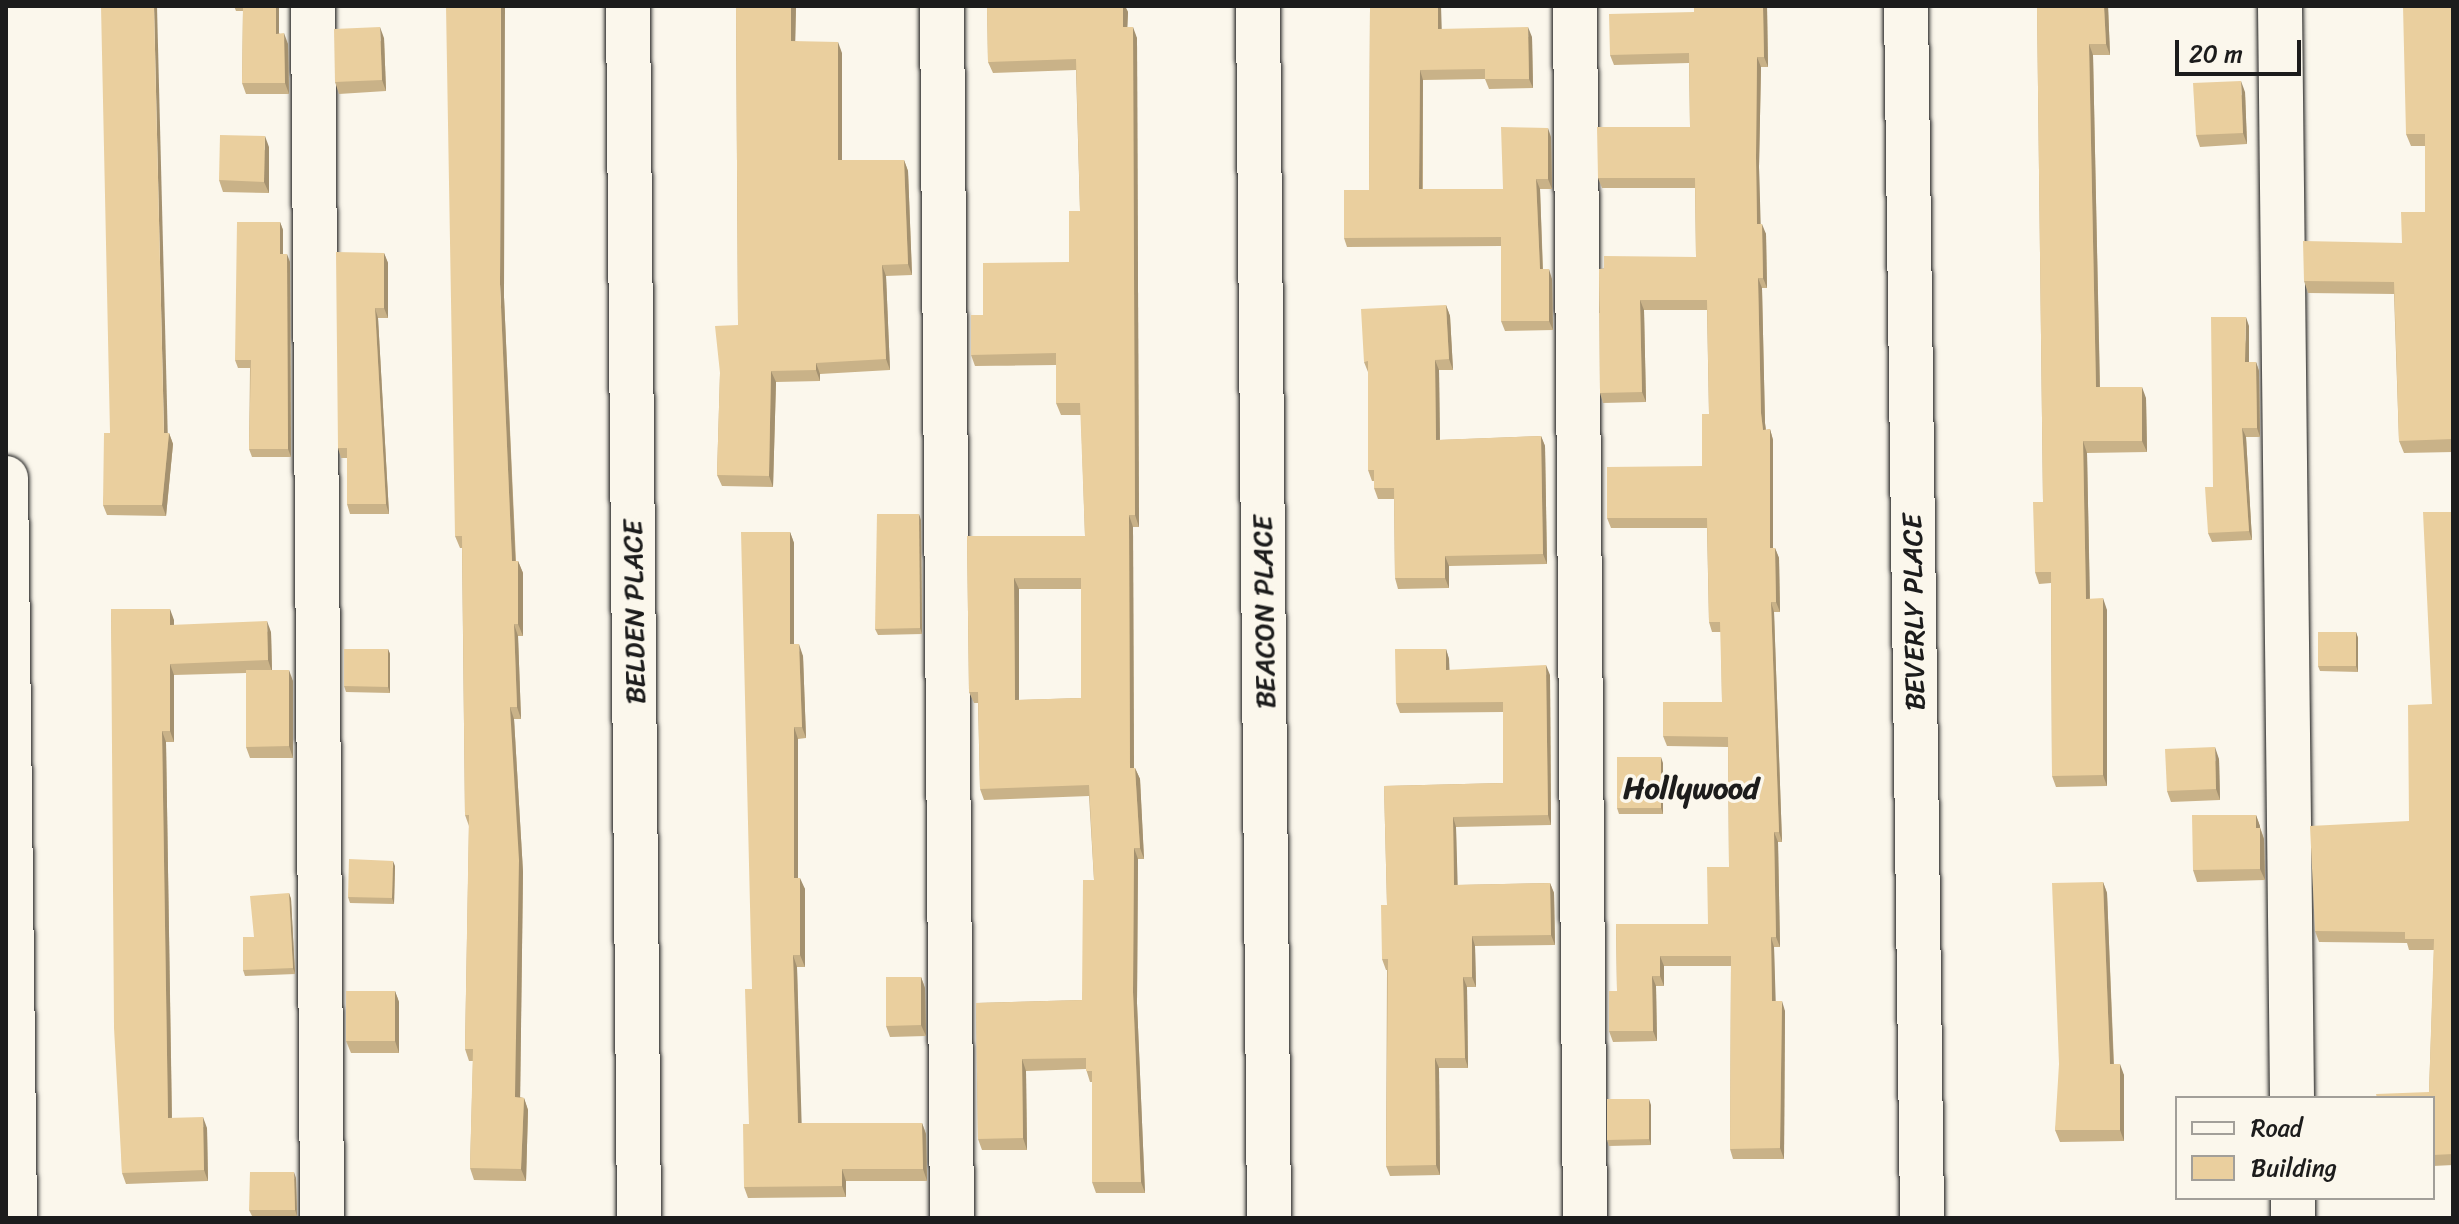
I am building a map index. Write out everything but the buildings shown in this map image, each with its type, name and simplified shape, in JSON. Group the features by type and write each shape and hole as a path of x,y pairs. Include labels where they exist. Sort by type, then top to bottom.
{"street":[{"path":"313,6 322,1218"},
{"name":"BELDEN PLACE","path":"628,6 639,1218"},
{"path":"942,6 952,1218"},
{"name":"BEACON PLACE","path":"1258,6 1269,1218"},
{"path":"1575,6 1585,1218"},
{"name":"BEVERLY PLACE","path":"1906,6 1922,1218"},
{"path":"2280,6 2292,1096"},
{"path":"6,478 15,1218"}],"district":[{"name":"Hollywood","path":"1691,788"}]}
